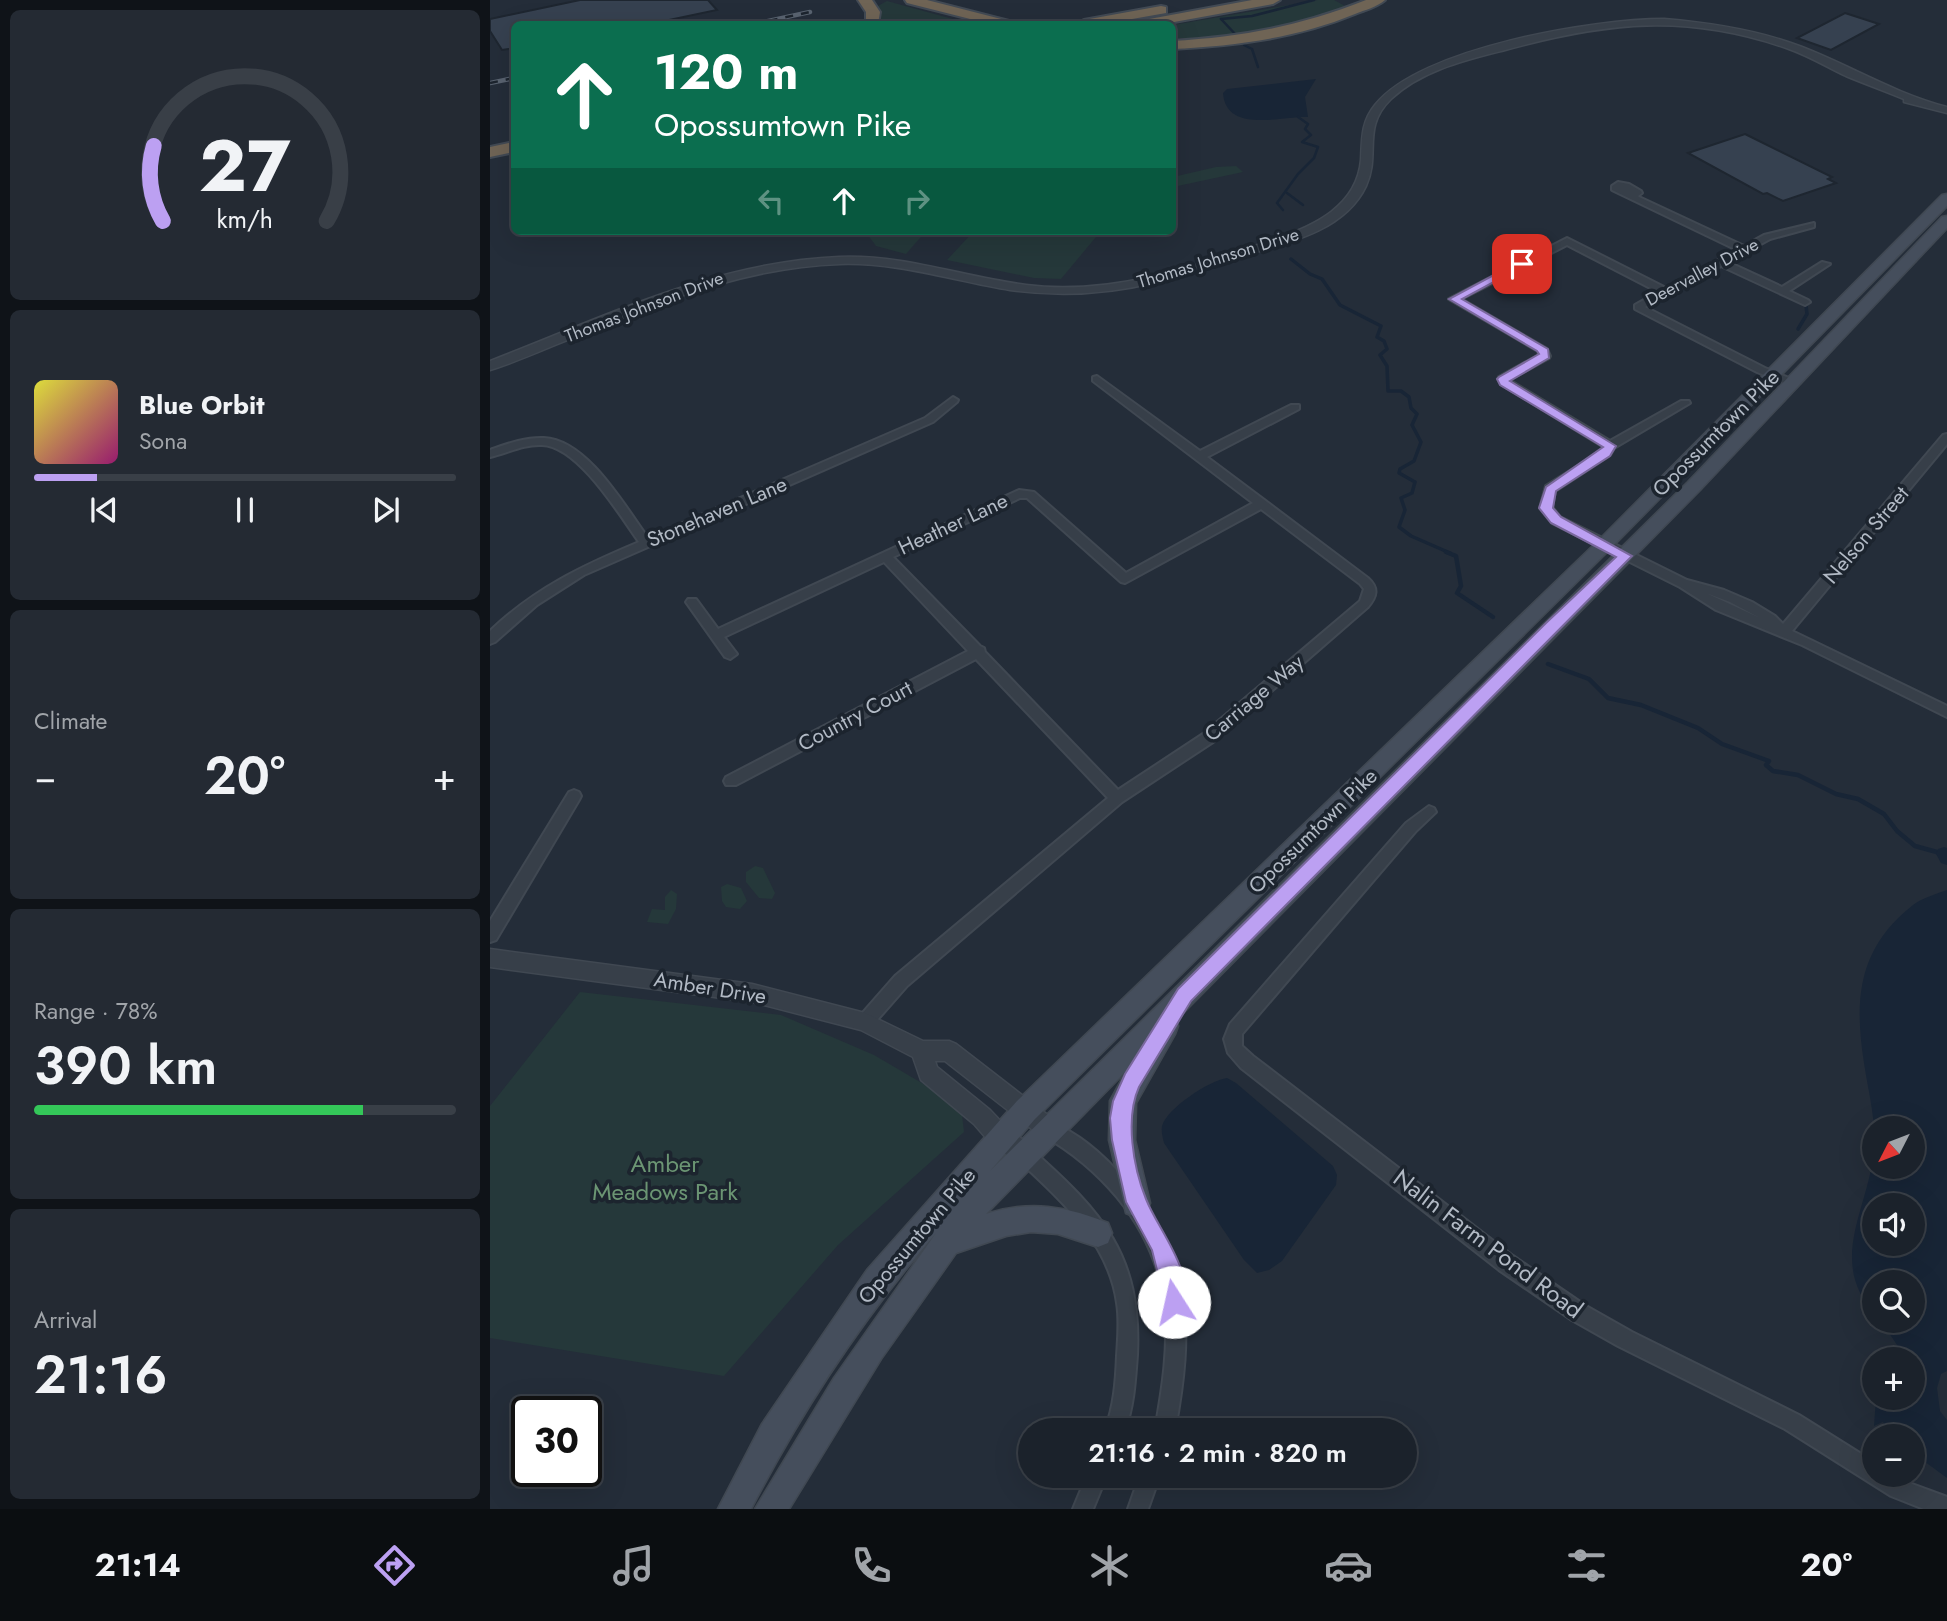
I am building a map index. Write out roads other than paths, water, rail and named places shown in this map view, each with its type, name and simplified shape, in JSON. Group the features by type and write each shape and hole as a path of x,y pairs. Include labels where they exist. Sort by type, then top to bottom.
{"highway":[{"path":"865,0 873,12 872,21"},
{"path":"912,0 992,21"},
{"path":"1100,21 1211,0"},
{"path":"1160,21 1273,0"},
{"path":"1176,45 1233,41 1282,33 1326,21 1378,0"},
{"path":"490,137 511,133"},
{"path":"490,152 511,148"}],"main road":[{"name":"Opossumtown Pike","path":"771,1509 831,1408 944,1244 983,1197 1551,626 1615,551 1774,376 1947,198"},
{"name":"Opossumtown Pike","path":"734,1509 773,1435 877,1280 1026,1110 1792,383 1947,220"},
{"path":"1136,1202 1122,1140 1120,1118 1123,1101 1132,1080 1185,995"},
{"path":"944,1244 1004,1223 1027,1218 1047,1218 1098,1233"}],"street":[{"name":"Thomas Johnson Drive","path":"490,366 707,281 787,264 843,260 874,262 1048,290 1112,288 1156,280 1295,235 1341,209 1353,198 1361,184 1366,133 1374,114 1392,93 1410,81 1459,60 1572,29 1645,22 1718,29 1794,47 1889,94 1947,110"},
{"path":"1633,195 1636,199 1743,249"},
{"name":"Deervalley Drive","path":"1792,383 1638,307 1767,237 1811,225"},
{"path":"1610,446 1504,382 1503,379 1545,356 1542,349 1454,299 1567,242 1666,292"},
{"path":"1721,262 1805,302"},
{"path":"1782,291 1825,264"},
{"name":"Carriage Way","path":"865,1022 901,981 1117,798 1208,738 1364,604 1371,595 1371,590 1364,581 1097,379"},
{"name":"Stonehaven Lane","path":"490,639 513,616 561,582 645,542 929,420 953,400"},
{"path":"1685,403 1610,446 1606,453 1559,482 1550,489 1546,508 1556,520 1684,584 1731,613 1784,632 1947,712"},
{"path":"1200,456 1295,407"},
{"name":"Nelson Street","path":"1784,632 1947,437"},
{"path":"490,454 514,445 537,441 572,448 586,462 645,542"},
{"name":"Heather Lane","path":"1117,798 979,651 885,556 1014,495 1025,493 1125,579 1262,503"},
{"path":"716,635 885,556"},
{"path":"692,602 730,654"},
{"name":"Country Court","path":"731,781 979,651"},
{"path":"490,935 574,796"},
{"name":"Nalin Farm Pond Road","path":"1429,812 1410,827 1236,1029 1231,1037 1232,1046 1247,1062 1531,1282 1625,1339 1792,1422 1862,1467"},
{"name":"Amber Drive","path":"490,958 752,993 865,1022 921,1051 949,1051 1050,1129"},
{"path":"921,1051 928,1073 1064,1189 1098,1233 1115,1264 1126,1295 1129,1327 1125,1404 1120,1418"},
{"path":"1050,1129 1081,1146 1136,1202 1162,1246 1173,1286 1177,1355 1167,1418"},
{"name":"Nalin Farm Pond Road","path":"1895,1487 1947,1507"},
{"path":"1083,1509 1092,1488"},
{"path":"1138,1509 1145,1488"}],"water":[{"path":"1316,79 1305,97 1308,117 1270,120 1244,118 1234,114 1226,106 1223,93 1227,89"},
{"path":"1947,890 1947,1371 1941,1374 1937,1388 1940,1411 1947,1420 1947,1478 1925,1462 1925,1424 1874,1424 1875,1410 1925,1410 1925,1347 1898,1347 1889,1333 1925,1333 1925,1270 1862,1270 1862,1296 1853,1273 1852,1252 1862,1204 1862,1256 1925,1256 1925,1193 1865,1193 1868,1180 1925,1180 1925,1116 1873,1116 1860,1017 1864,976 1871,957 1895,922 1925,898"},
{"path":"1227,1078 1333,1166 1337,1175 1336,1185 1282,1261 1269,1270 1257,1273 1244,1260 1164,1143 1162,1135 1165,1119 1180,1104 1210,1084"}],"waterway":[{"path":"1238,37 1221,19 1252,16 1314,0"},
{"path":"1244,45 1252,49 1258,67"},
{"path":"1283,210 1277,203 1298,174 1314,158 1318,147 1302,142 1311,135 1305,129 1308,124 1298,117"},
{"path":"1287,193 1303,205"},
{"path":"1291,259 1310,274 1322,279 1340,305 1381,326 1377,337 1384,341 1387,349 1380,355 1387,366 1388,391 1401,391 1409,397 1411,408 1417,414 1412,425 1421,442 1414,461 1400,469 1399,473 1415,482 1412,493 1401,498 1405,510 1399,527 1411,536 1450,553"},
{"path":"1798,329 1807,314 1806,305"},
{"path":"1446,552 1456,556 1461,586 1457,593 1493,617"},
{"path":"1548,664 1589,679 1608,698 1641,705 1698,728 1722,744 1769,761 1766,765 1773,771 1798,775 1836,794 1858,799 1884,814 1897,831 1915,846 1944,854"},
{"path":"1944,854 1947,858"}],"railway":[{"path":"768,21 810,12"},
{"path":"490,83 511,79"}],"park label":[{"name":"Amber Meadows Park","path":"665,1178"}]}
